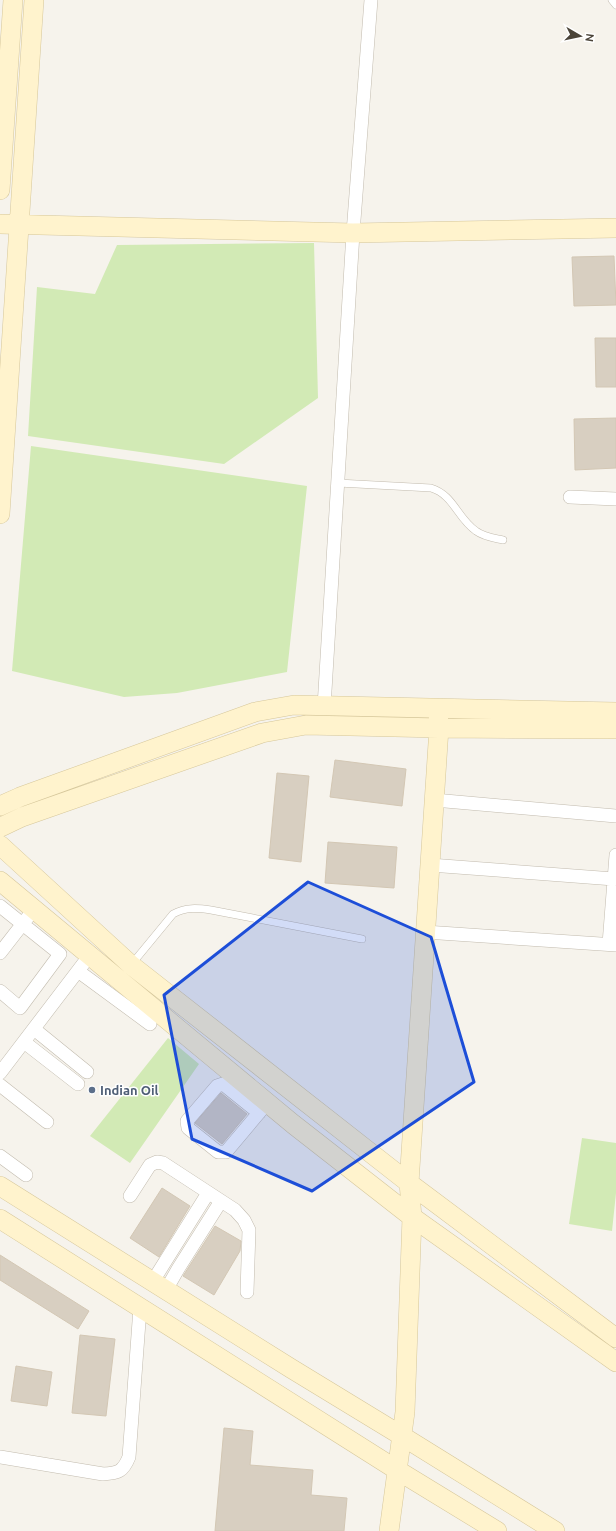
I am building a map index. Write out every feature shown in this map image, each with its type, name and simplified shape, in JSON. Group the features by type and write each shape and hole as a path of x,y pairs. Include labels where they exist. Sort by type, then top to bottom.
{"street":[{"path":"0,190 13,0"},
{"path":"0,514 34,0"},
{"path":"324,706 353,234 371,0"},
{"path":"0,224 353,234 616,228"},
{"path":"570,497 616,499"},
{"path":"0,806 20,797 255,712 294,705 616,712"},
{"path":"389,1531 405,1412 412,1217 409,1183 439,728 438,709"},
{"path":"616,730 306,725 262,733 22,817 0,834 130,965 409,1183 616,1338"},
{"path":"434,800 616,816"},
{"path":"425,932 612,944 616,855"},
{"path":"430,865 614,879"},
{"path":"0,881 90,955 263,1108"},
{"path":"0,906 60,954 20,1008 0,992"},
{"path":"0,953 35,909"},
{"path":"0,1073 90,955"},
{"path":"78,971 150,1024"},
{"path":"34,1029 87,1072"},
{"path":"24,1042 78,1084"},
{"path":"263,1108 226,1152 218,1152 188,1128 187,1121 218,1086 223,1084 263,1108 412,1217 616,1362"},
{"path":"0,1086 47,1122"},
{"path":"0,1156 26,1175"},
{"path":"130,1196 150,1165 157,1162 163,1163 235,1210 244,1220 248,1230 247,1292"},
{"path":"0,1186 292,1369 555,1531"},
{"path":"160,1286 208,1193"},
{"path":"160,1286 178,1269 220,1201"},
{"path":"0,1219 397,1470 497,1531"},
{"path":"0,1457 103,1474 117,1473 126,1466 129,1457 140,1308"}],"lane":[{"path":"612,0 616,5"},
{"path":"338,483 431,488 438,490 447,496 468,524 476,531 488,537 503,540"},
{"path":"130,965 173,914 181,910 191,908 211,910 362,939"}],"highlighted area":[{"path":"308,882 431,937 474,1082 312,1191 192,1139 164,995"}],"green space":[{"path":"314,243 318,398 224,464 28,436 37,287 95,294 117,245"},
{"path":"31,446 307,486 287,672 177,693 124,697 12,671"},
{"path":"168,1038 199,1064 130,1163 90,1136"},
{"path":"582,1138 616,1143 616,1193 612,1231 569,1224"}],"building":[{"path":"614,256 616,305 574,306 572,257"},
{"path":"595,338 616,338 616,387 596,387"},
{"path":"616,418 616,468 575,470 574,419"},
{"path":"335,760 406,769 402,806 330,797"},
{"path":"277,773 309,776 301,862 269,858"},
{"path":"328,842 397,847 394,888 325,883"},
{"path":"221,1093 247,1114 222,1144 195,1123"},
{"path":"162,1188 190,1206 159,1257 130,1238"},
{"path":"215,1226 241,1241 240,1251 214,1295 183,1276"},
{"path":"0,1255 89,1311 78,1329 0,1280"},
{"path":"80,1335 115,1339 106,1416 72,1413"},
{"path":"16,1366 52,1372 47,1406 11,1401"},
{"path":"224,1428 253,1431 250,1465 313,1470 311,1495 347,1498 344,1531 215,1531"}],"place":[{"name":"Indian Oil","path":"92,1090"}]}
